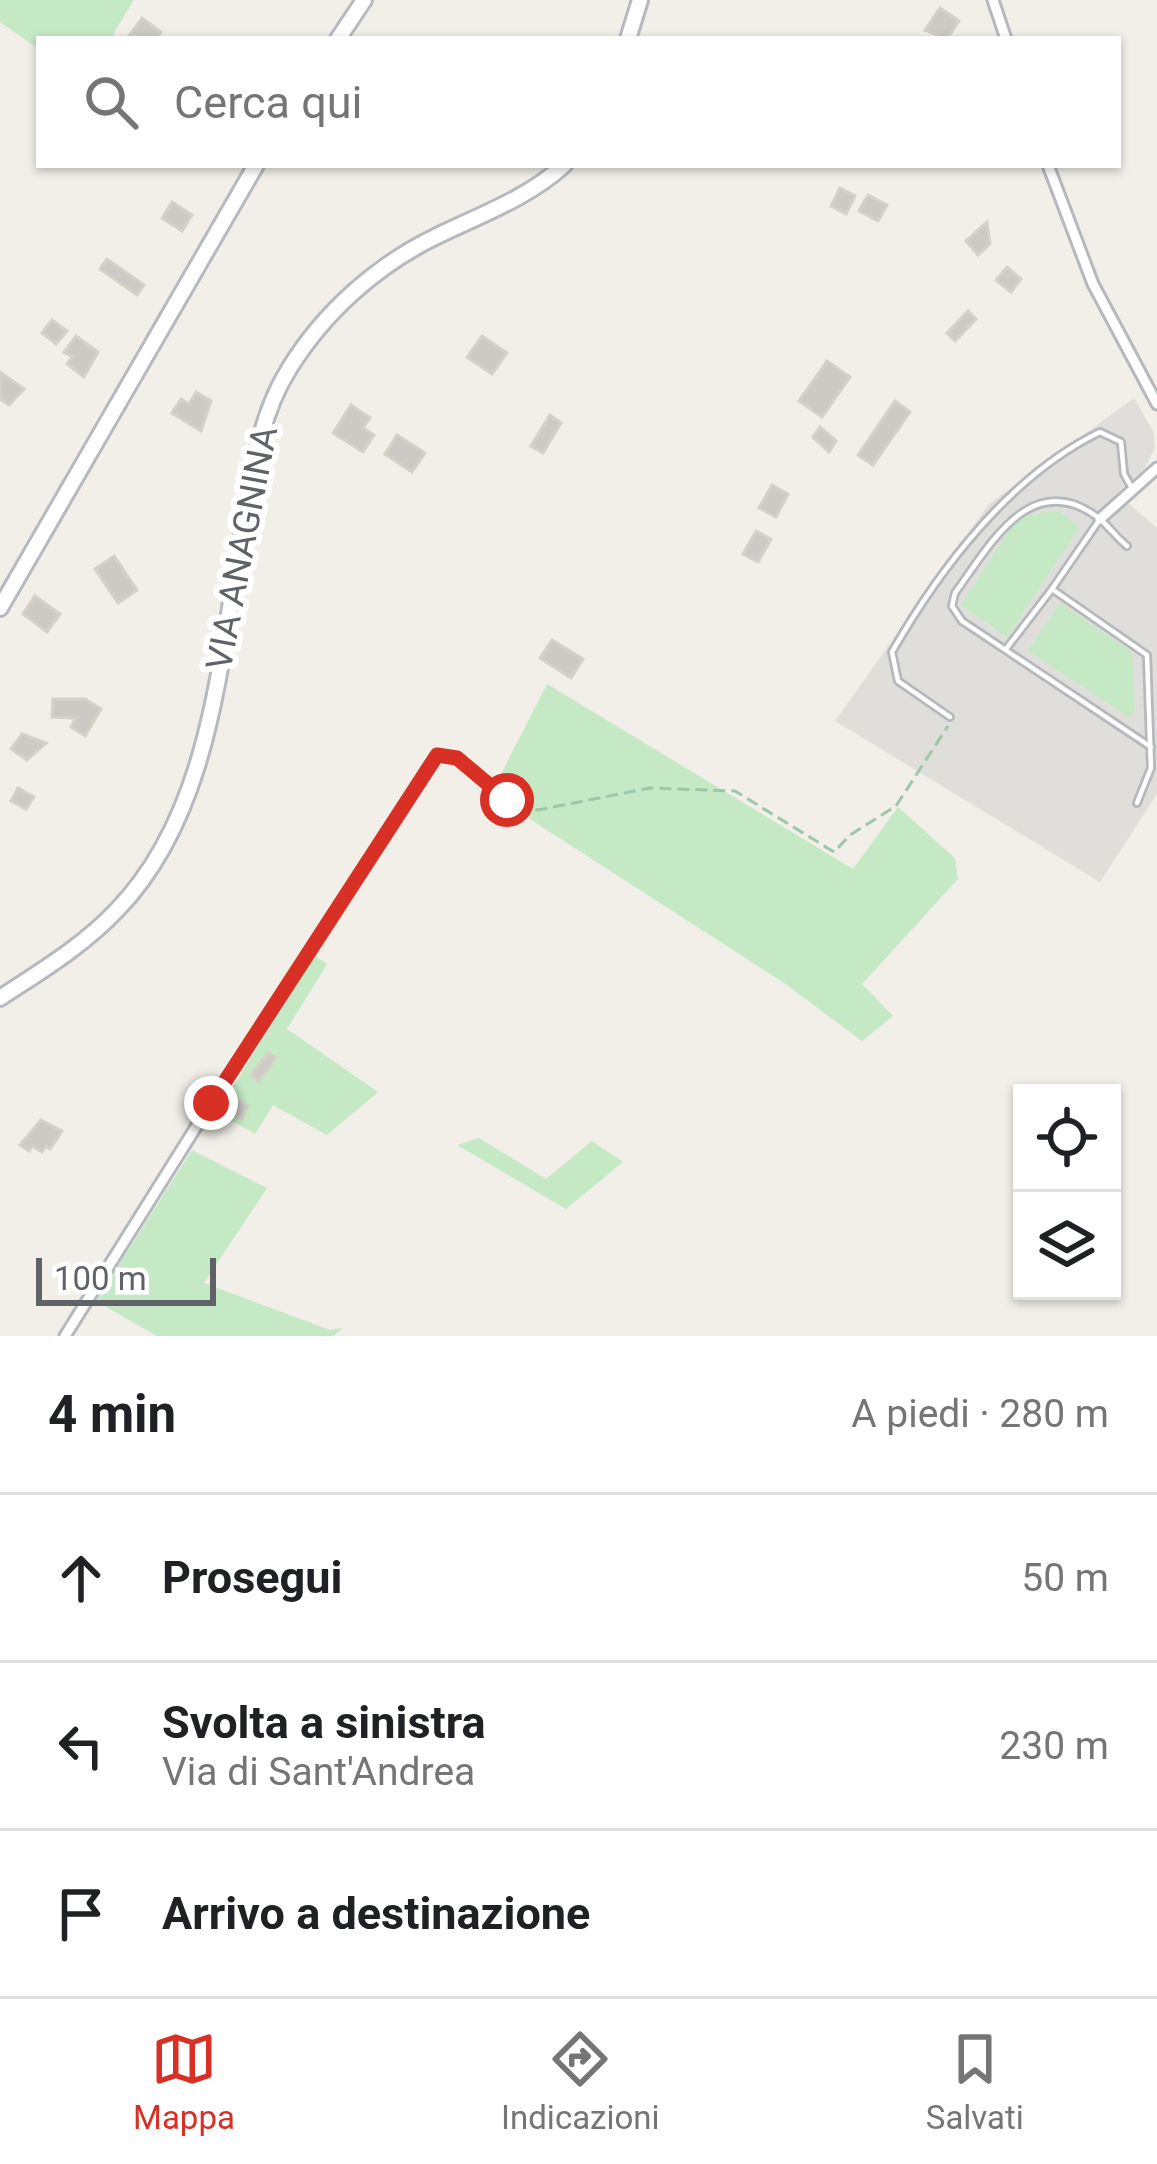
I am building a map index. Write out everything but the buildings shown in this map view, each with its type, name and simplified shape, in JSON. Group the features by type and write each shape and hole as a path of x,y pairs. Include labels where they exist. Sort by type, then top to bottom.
{"main road":[{"path":"340,36 364,0"},
{"path":"629,36 640,0"},
{"path":"0,608 254,168"},
{"name":"VIA ANAGNINA","path":"0,998 111,916 142,880 176,822 203,741 262,430 295,359 334,311 385,266 527,192 560,168"}],"street":[{"path":"993,0 1005,36"},
{"path":"1049,168 1101,303 1157,404"},
{"path":"1100,519 1154,475"},
{"path":"65,1336 211,1103"}],"lane":[{"path":"950,717 898,681 892,652 987,521 1016,491 1100,432 1110,432 1121,442 1124,474 1136,492"},
{"path":"1127,546 1100,519 1062,504 1029,507 1008,521 953,597 953,611 1151,747"},
{"path":"1006,649 1100,519"},
{"path":"1052,589 1147,655 1150,781 1137,803"}],"path":[{"path":"211,1103 437,755 457,758 507,800 538,810 650,788 735,791 834,852 850,835 896,806 950,717"}],"shaded area":[{"path":"1134,398 1154,433 1155,448 1145,468 1117,493 1157,528 1157,794 1100,882 835,721 989,504"}],"green space":[{"path":"0,0 134,0 114,36 36,36 36,47 0,22"},
{"path":"1058,510 1079,528 1007,637 961,605 1017,517"},
{"path":"1060,603 1132,652 1135,711 1129,717 1028,651"},
{"path":"547,684 853,869 898,807 955,858 958,879 862,984 893,1016 862,1041 784,983 491,794"},
{"path":"315,956 327,964 287,1029 378,1092 327,1135 273,1105 255,1134 217,1112"},
{"path":"479,1138 546,1179 592,1141 623,1162 566,1209 457,1145"},
{"path":"192,1150 267,1188 204,1283 330,1330 343,1328 334,1336 157,1336 96,1301"}],"route":[{"path":"211,1103 437,755 457,758 507,800"}]}
